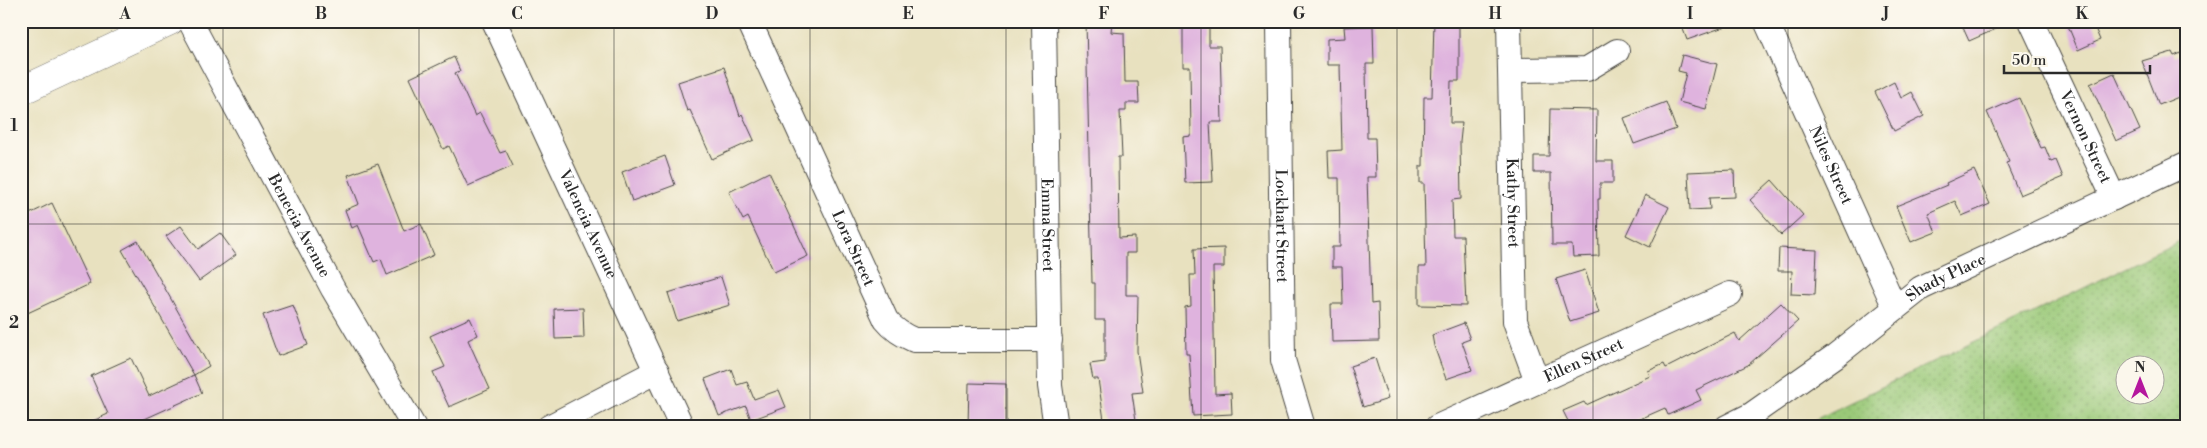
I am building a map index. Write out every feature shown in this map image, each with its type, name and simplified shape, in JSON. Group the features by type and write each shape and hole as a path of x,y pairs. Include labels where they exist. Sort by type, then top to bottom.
{"street":[{"path":"21,92 170,21"},
{"name":"Benecia Avenue","path":"190,21 333,289 414,427"},
{"name":"Valencia Avenue","path":"494,21 682,427"},
{"name":"Lora Street","path":"749,21 882,311 892,328 903,336 914,340 1050,340"},
{"name":"Emma Street","path":"1044,21 1050,386 1056,427"},
{"name":"Lockhart Street","path":"1279,21 1283,360 1303,427"},
{"name":"Kathy Street","path":"1509,21 1515,322 1537,381"},
{"name":"Niles Street","path":"1766,21 1895,308"},
{"name":"Vernon Street","path":"2031,21 2114,198"},
{"path":"1510,70 1587,69 1617,51"},
{"name":"Shady Place","path":"1727,427 1751,415 1835,356 1921,288 2186,164"},
{"name":"Ellen Street","path":"1437,427 1730,294"},
{"path":"549,427 657,370"}],"green space":[{"path":"2186,238 2186,427 1800,427"}],"building":[{"path":"1086,21 1112,21 1111,32 1124,33 1125,82 1138,82 1139,103 1126,103 1126,111 1120,111 1122,157 1118,157 1119,238 1135,237 1135,253 1126,253 1126,295 1138,295 1137,351 1143,392 1132,393 1137,427 1105,427 1098,379 1093,379 1090,364 1105,362 1105,320 1095,320 1095,283 1092,283"},
{"path":"1183,21 1209,21 1209,46 1220,46 1222,122 1210,122 1213,182 1185,183 1183,137 1191,136 1190,67 1183,67"},
{"path":"1434,21 1459,21 1459,81 1451,81 1450,123 1462,123 1460,142 1461,199 1452,200 1453,236 1463,236 1466,306 1419,305 1419,267 1426,267 1424,183 1420,183 1420,166 1423,166 1424,97 1432,97"},
{"path":"1680,21 1734,21 1735,23 1687,40"},
{"path":"1960,21 2014,21 1969,41"},
{"path":"2066,21 2092,21 2100,40 2078,50"},
{"path":"1373,26 1374,64 1366,64 1367,138 1375,138 1376,177 1367,177 1371,304 1378,303 1379,341 1332,342 1331,304 1343,304 1342,267 1332,267 1332,247 1340,247 1339,178 1329,178 1328,151 1342,150 1340,65 1327,65 1327,39 1345,38 1344,27"},
{"path":"2186,51 2186,94 2159,105 2142,61 2172,52 2174,56"},
{"path":"1682,55 1717,64 1706,109 1679,102 1686,73 1678,71"},
{"path":"454,57 460,71 455,73 475,116 480,113 500,153 506,151 513,166 468,186 449,146 443,149 410,78"},
{"path":"724,67 740,116 742,114 754,140 712,159 690,110 687,111 678,82"},
{"path":"2114,73 2140,130 2116,141 2090,84"},
{"path":"1894,82 1901,98 1912,92 1924,116 1894,131 1875,92"},
{"path":"2019,98 2041,148 2045,147 2051,162 2056,160 2063,177 2020,195 2006,163 2009,162 1987,112"},
{"path":"1666,102 1676,129 1634,144 1624,118"},
{"path":"1550,109 1597,110 1596,161 1613,161 1613,183 1600,183 1600,199 1598,199 1599,256 1573,257 1572,245 1552,245 1551,173 1534,173 1534,156 1549,156"},
{"path":"665,156 675,185 632,201 622,172"},
{"path":"378,164 404,231 421,224 434,255 387,275 381,259 374,262 358,225 352,228 345,210 359,204 348,175"},
{"path":"1734,170 1735,197 1709,198 1710,209 1690,210 1688,172"},
{"path":"1974,170 1990,204 1962,216 1955,201 1928,213 1936,232 1911,242 1896,206 1947,185 1946,183"},
{"path":"769,172 808,256 774,272 748,217 743,220 729,192"},
{"path":"1772,180 1803,215 1781,235 1750,200"},
{"path":"1645,195 1669,207 1650,247 1626,235"},
{"path":"52,203 90,284 21,316 21,218"},
{"path":"181,226 198,249 220,233 236,255 199,281 166,236"},
{"path":"138,241 209,366 194,375 122,250"},
{"path":"1224,248 1224,267 1213,267 1215,394 1231,393 1232,414 1193,416 1189,354 1186,354 1185,307 1191,306 1190,275 1195,275 1194,249"},
{"path":"1779,248 1817,250 1815,295 1791,294 1792,271 1778,271"},
{"path":"1585,270 1599,313 1570,322 1556,279"},
{"path":"721,277 730,305 677,321 668,293"},
{"path":"1781,303 1798,321 1748,365 1696,390 1701,400 1668,415 1665,408 1622,427 1571,427 1563,411 1584,402 1586,405 1650,376 1648,371 1664,364 1666,368 1735,333 1739,341"},
{"path":"293,305 308,345 278,356 263,315"},
{"path":"583,308 584,338 555,339 554,309"},
{"path":"470,318 478,335 468,340 490,389 449,407 433,372 445,367 430,336"},
{"path":"1464,323 1470,339 1462,342 1472,370 1446,379 1432,335"},
{"path":"131,358 149,396 194,375 202,393 127,427 80,427 108,414 91,376"},
{"path":"1375,358 1388,399 1363,407 1350,366"},
{"path":"731,369 737,385 747,382 754,399 779,390 786,407 751,420 746,406 719,416 705,379"},
{"path":"969,383 1006,384 1006,427 968,427"}]}
